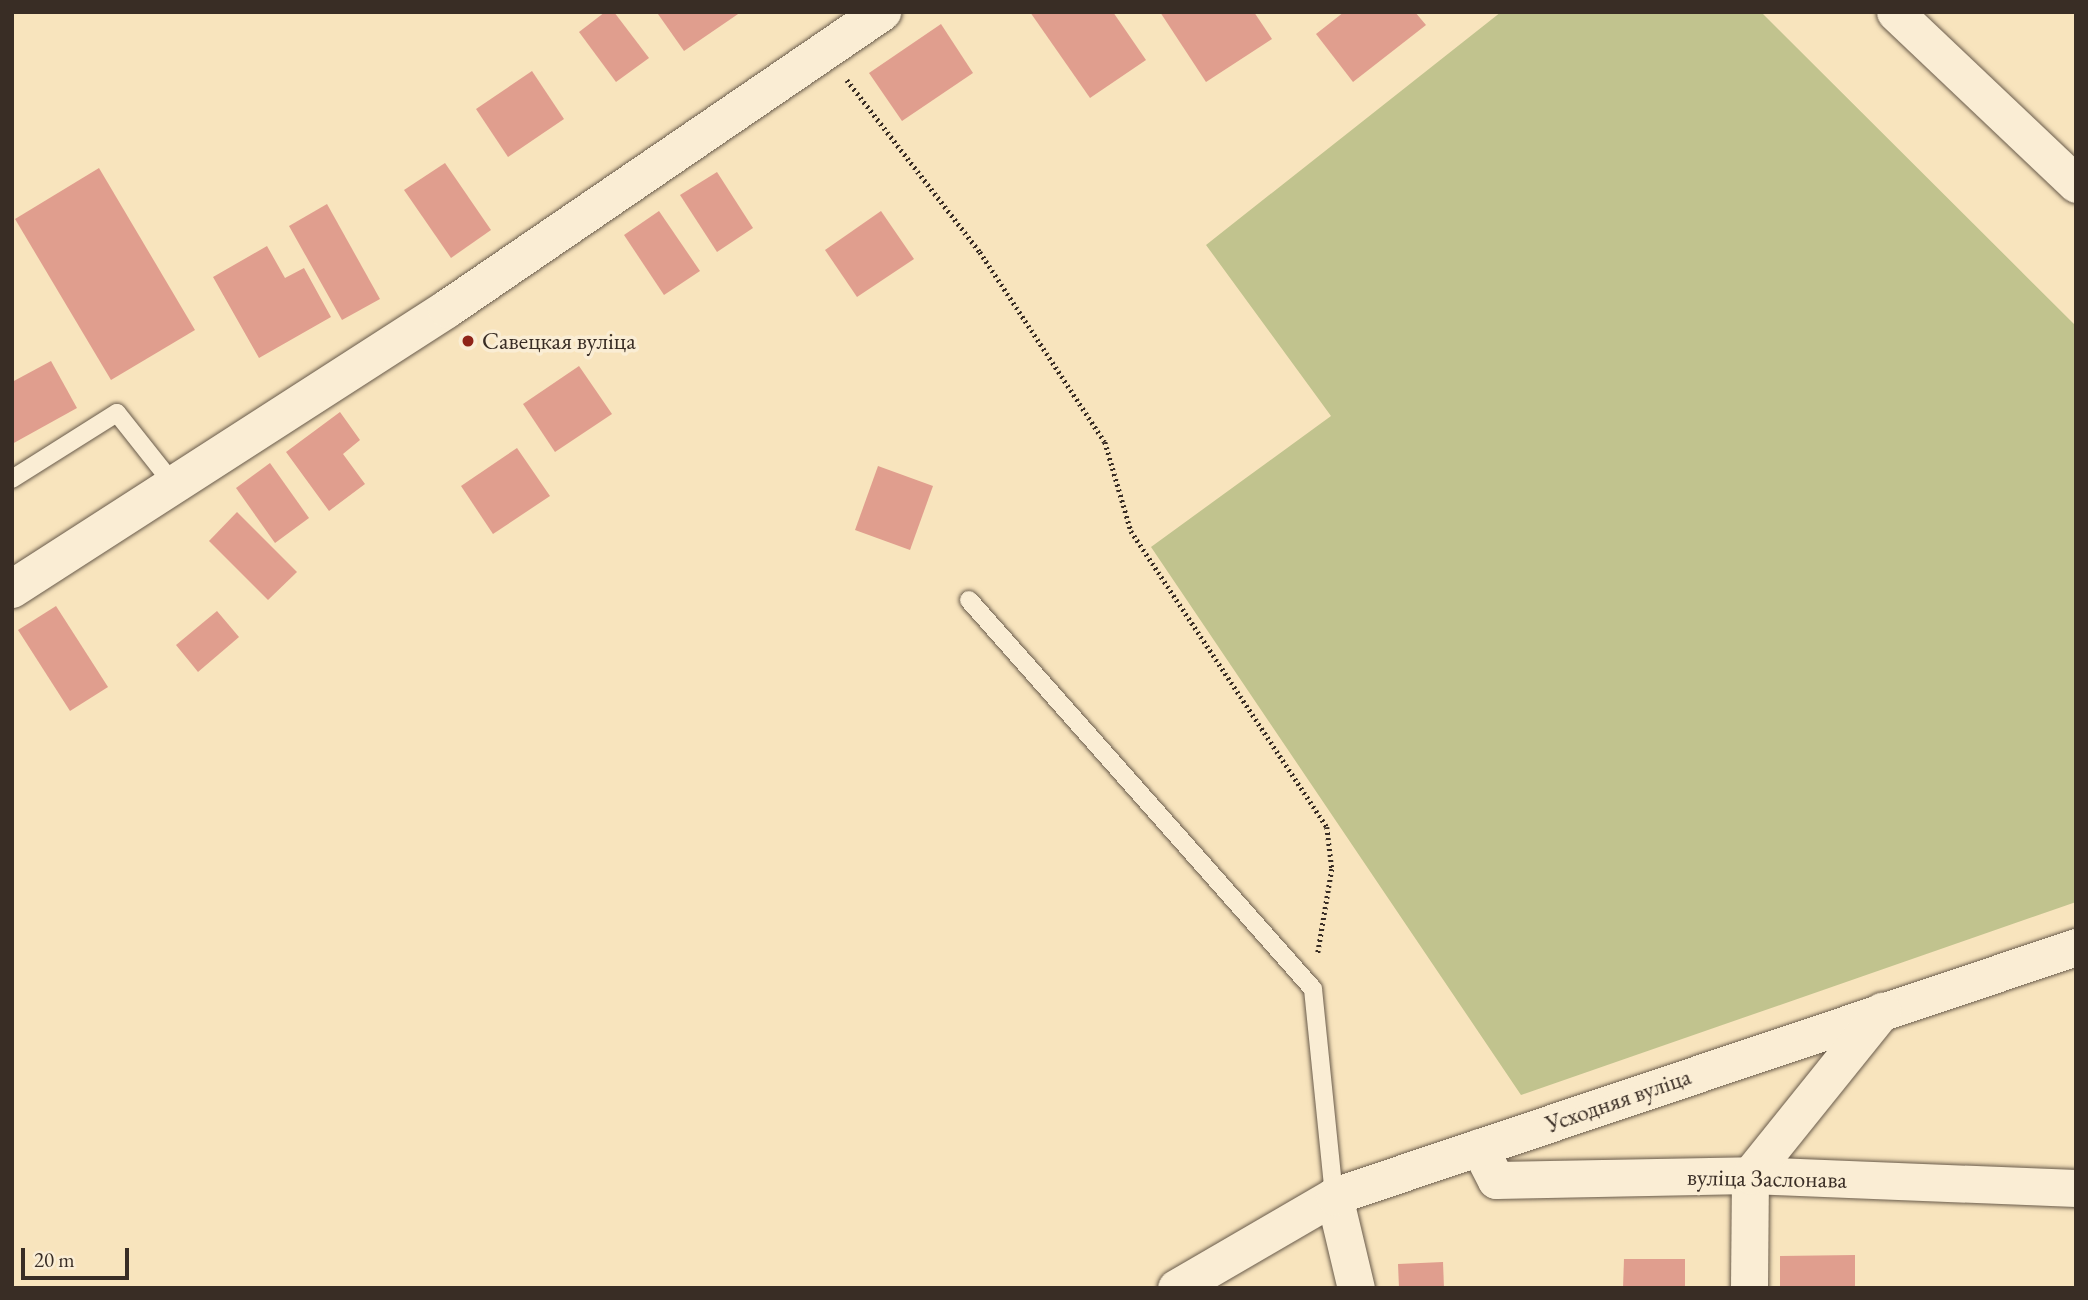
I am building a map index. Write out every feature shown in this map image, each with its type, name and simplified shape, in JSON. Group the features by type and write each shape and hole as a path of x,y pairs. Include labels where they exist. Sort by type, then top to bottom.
{"street":[{"path":"13,585 459,302 882,12"},
{"path":"1895,12 2076,184"},
{"name":"Усходняя вуліца","path":"1176,1288 1334,1196 2076,947"},
{"path":"1749,1288 1750,1175 1882,1011"},
{"name":"вуліца Заслонава","path":"1479,1147 1496,1180 1750,1175 2076,1188"},
{"path":"1334,1196 1356,1288"}],"lane":[{"path":"12,479 117,413 174,485"},
{"path":"969,600 1313,989 1334,1196"}],"path":[{"path":"838,68 980,252 1105,442 1131,531 1327,827 1332,869 1313,989"}],"green space":[{"path":"1501,12 1761,12 2076,326 2076,902 1521,1095 1151,547 1331,416 1206,245"}],"building":[{"path":"605,12 614,12 649,58 616,82 579,32"},
{"path":"661,12 741,12 684,51 658,14"},
{"path":"1030,12 1113,12 1146,60 1090,98"},
{"path":"1160,12 1254,12 1272,39 1206,82"},
{"path":"1344,12 1415,12 1426,25 1353,82 1316,34"},
{"path":"941,24 973,73 902,121 869,73"},
{"path":"532,71 564,119 508,157 476,109"},
{"path":"445,163 491,230 451,258 404,190"},
{"path":"99,168 195,330 111,380 15,219"},
{"path":"717,172 753,228 717,252 680,195"},
{"path":"327,204 380,299 342,320 289,226"},
{"path":"659,211 700,271 664,295 624,235"},
{"path":"881,211 914,259 857,297 825,250"},
{"path":"267,246 285,278 304,268 331,317 259,358 213,277"},
{"path":"51,361 77,408 12,444 12,382"},
{"path":"579,366 612,414 555,452 523,404"},
{"path":"340,412 360,440 343,454 365,484 329,511 286,452"},
{"path":"517,448 550,496 493,534 461,486"},
{"path":"270,463 309,518 275,543 236,488"},
{"path":"878,466 933,486 910,550 855,530"},
{"path":"237,512 297,572 268,600 209,541"},
{"path":"56,606 108,687 70,711 18,630"},
{"path":"217,611 239,637 198,672 176,645"},
{"path":"1855,1255 1855,1288 1780,1288 1780,1256"},
{"path":"1624,1259 1685,1259 1685,1288 1623,1288"},
{"path":"1443,1262 1444,1288 1399,1288 1398,1264"}],"place":[{"name":"Савецкая вуліца","path":"468,341"}]}
